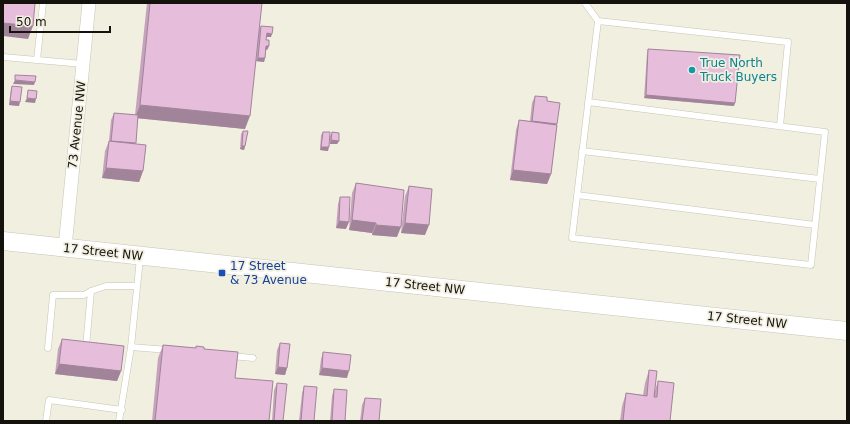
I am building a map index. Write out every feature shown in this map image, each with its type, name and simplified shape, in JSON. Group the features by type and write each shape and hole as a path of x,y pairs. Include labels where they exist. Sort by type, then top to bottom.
{"main road":[{"name":"17 Street NW","path":"3,241 847,330"}],"street":[{"name":"73 Avenue NW","path":"65,248 89,3"}],"lane":[{"path":"37,60 43,3"},
{"path":"585,3 598,21 588,102 582,151 572,238 811,265 824,132 588,102"},
{"path":"598,21 788,42 780,126"},
{"path":"3,57 83,64"},
{"path":"582,151 820,179"},
{"path":"577,195 815,225"},
{"path":"120,421 131,347 140,256"},
{"path":"48,348 53,294 84,295 106,286 136,286"},
{"path":"86,347 91,291"},
{"path":"131,347 176,351"},
{"path":"222,355 253,358"},
{"path":"46,421 49,400 122,410"}],"building":[{"path":"3,3 35,3 33,26 3,23"},
{"path":"150,3 262,3 250,116 140,105"},
{"path":"261,26 273,27 272,34 267,33 266,40 269,40 269,46 266,46 265,58 258,58"},
{"name":"True North Truck Buyers","path":"648,49 740,55 735,103 646,95"},
{"path":"15,75 36,76 35,82 15,80"},
{"path":"12,86 22,87 20,102 10,101"},
{"path":"28,90 37,91 36,99 27,98"},
{"path":"535,96 547,97 547,101 560,103 557,124 532,121"},
{"path":"114,113 138,115 136,143 111,141"},
{"path":"519,120 557,125 551,174 513,170"},
{"path":"243,131 248,131 245,146 242,146"},
{"path":"323,132 330,132 329,147 321,147"},
{"path":"332,132 339,133 339,141 331,140"},
{"path":"109,141 146,145 143,171 106,168"},
{"path":"356,183 404,190 401,227 376,225 376,223 352,220"},
{"path":"409,186 432,189 429,225 405,223"},
{"path":"340,197 350,197 349,222 339,221"},
{"path":"62,339 124,346 121,371 59,364"},
{"path":"280,343 290,344 287,368 278,367"},
{"path":"163,345 196,348 196,346 204,347 204,349 238,352 235,378 273,381 269,421 155,421"},
{"path":"323,352 351,355 349,371 322,368"},
{"path":"649,370 657,371 654,397 657,397 658,381 674,383 670,421 623,421 626,393 647,396"},
{"path":"277,383 287,384 283,421 274,421"},
{"path":"304,386 317,387 314,421 301,421"},
{"path":"334,389 347,390 345,421 332,421"},
{"path":"365,398 381,399 379,421 362,421"}],"place":[{"name":"True North Truck Buyers","path":"692,70"},
{"name":"17 Street & 73 Avenue","path":"222,273"}]}
